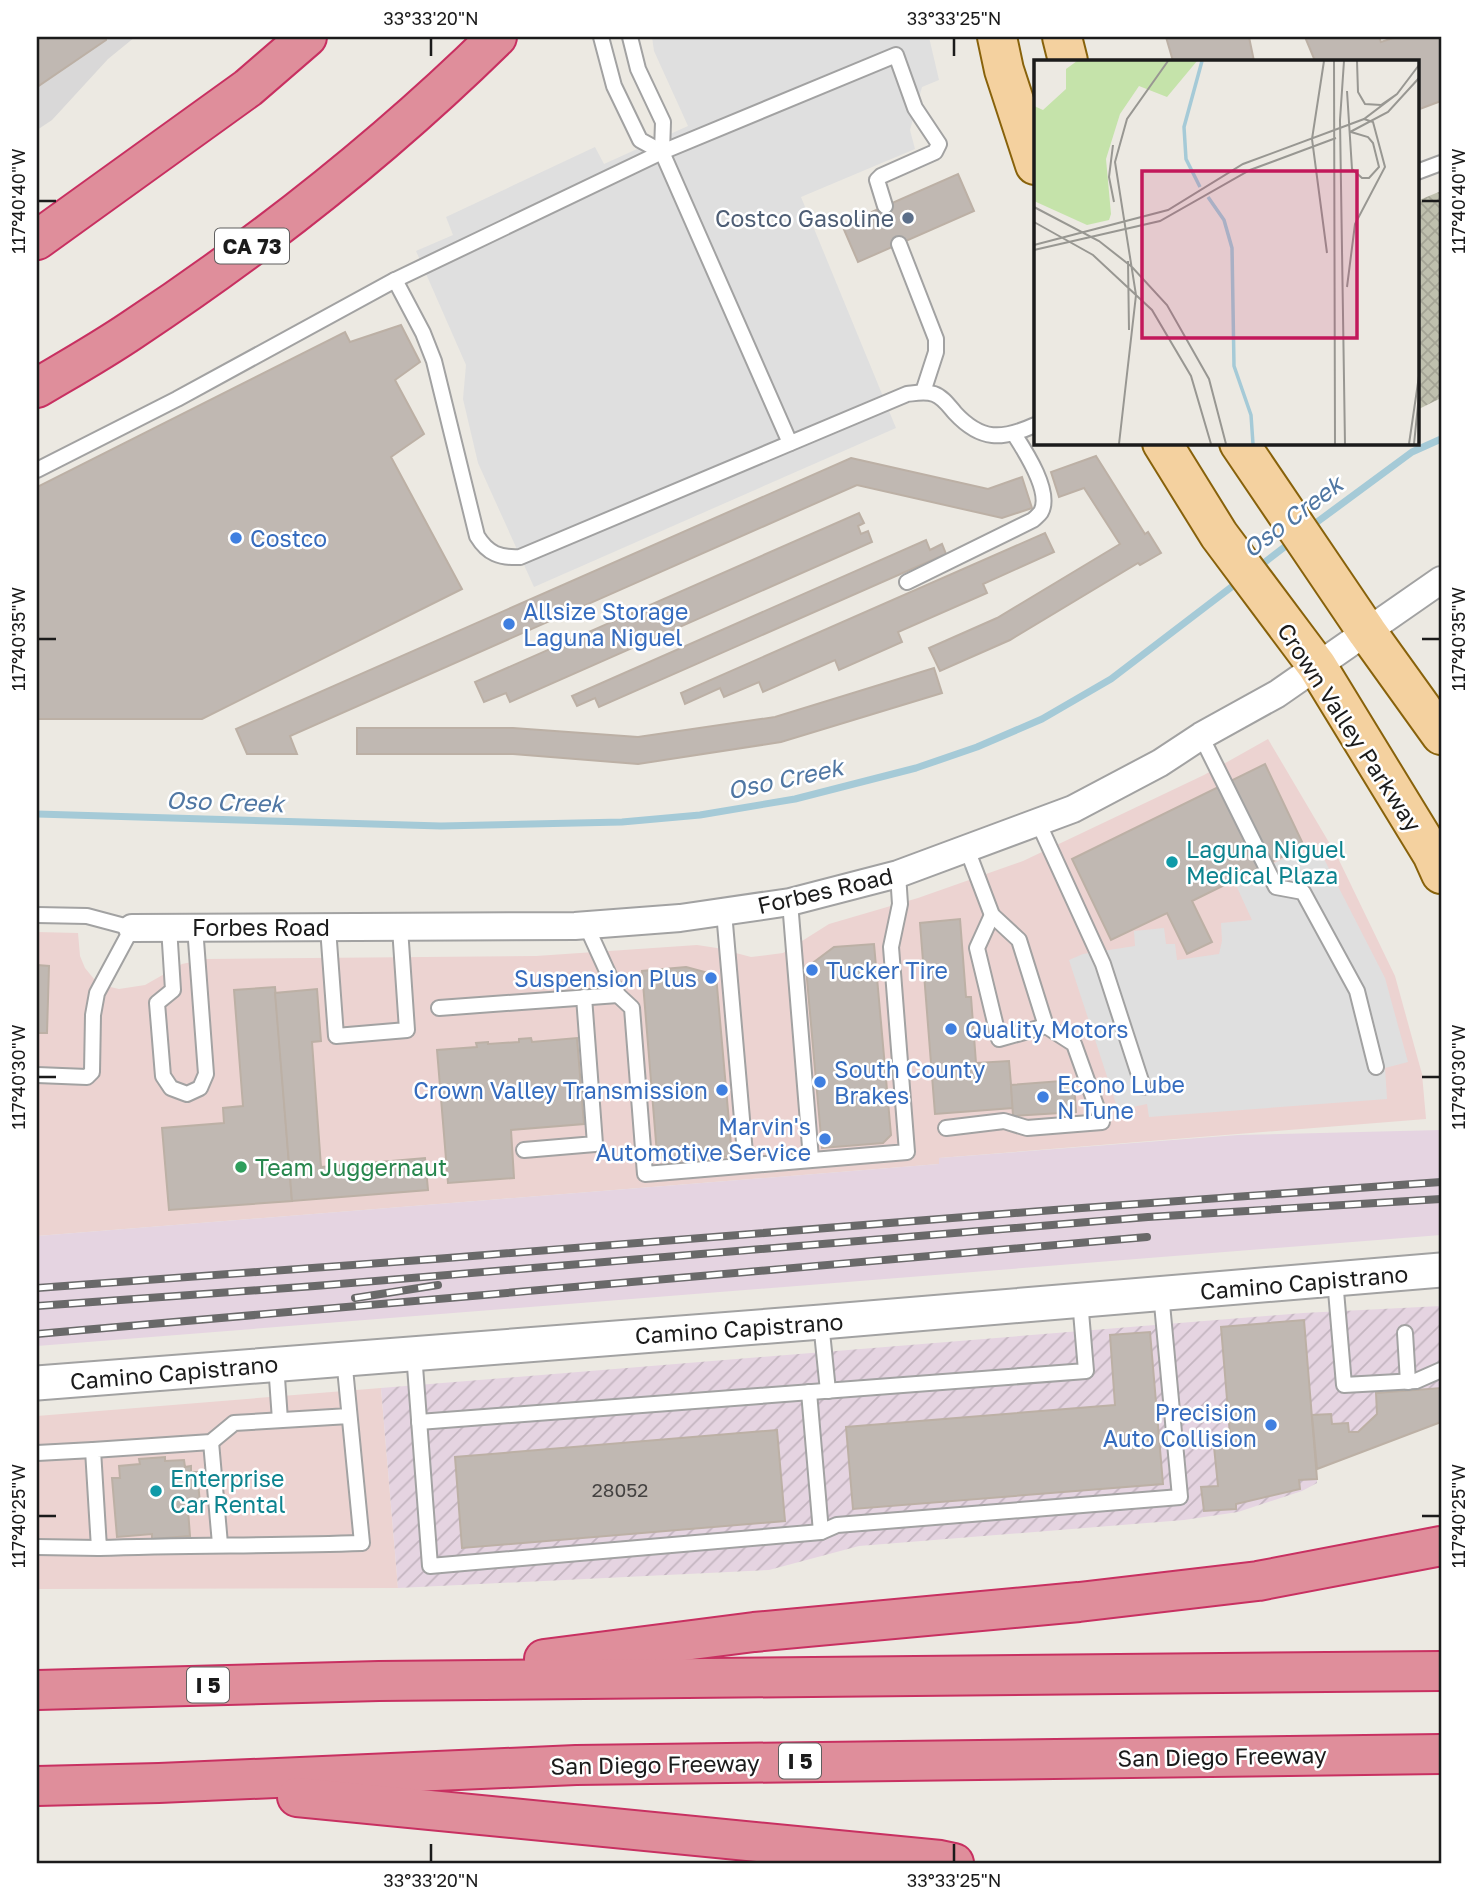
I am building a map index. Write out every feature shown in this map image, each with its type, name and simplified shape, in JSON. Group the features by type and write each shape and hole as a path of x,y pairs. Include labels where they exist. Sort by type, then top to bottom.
{"highway":[{"path":"37,240 247,88 307,37"},
{"name":"CA 73","path":"37,388 131,331 287,221 451,82 497,37"},
{"path":"379,1681 754,1632 1079,1602 1258,1581 1441,1546"},
{"name":"I 5","path":"37,1690 379,1681 1441,1671"},
{"name":"San Diego Freeway","path":"37,1786 576,1765 1441,1754"},
{"path":"159,1783 927,1858 954,1863"}],"main road":[{"path":"997,37 1004,70 1034,162"},
{"path":"1062,37 1068,60"},
{"name":"Crown Valley Parkway","path":"1163,444 1219,535 1317,666 1441,874"},
{"path":"1240,444 1367,632 1441,735"}],"street":[{"name":"Forbes Road","path":"132,928 586,925 680,918 790,902 898,874 1073,809 1160,763 1201,736 1277,694 1441,580"},
{"name":"Camino Capistrano","path":"37,1383 1441,1270"}],"lane":[{"path":"601,37 614,86 640,139 662,152"},
{"path":"630,37 638,68 663,122 662,152 790,443"},
{"path":"37,470 177,399 395,280 662,152 896,55 915,108 937,138 938,148 935,152 880,176 877,180 885,206"},
{"path":"1418,172 1441,163"},
{"path":"899,244 936,339 936,352 923,392"},
{"path":"395,280 423,333 434,361 478,536 484,548 507,558 520,557 906,394 923,392 937,395 977,432 993,436 1014,434 1034,425"},
{"path":"906,582 1033,520 1041,511 1044,497 1037,475 1014,434"},
{"path":"1201,736 1276,887 1303,892 1357,991 1376,1067"},
{"path":"1038,822 1103,964 1143,1087"},
{"path":"946,1128 1004,1121 1027,1128 1102,1122 1074,1044 1046,1026 1019,940 992,915 967,849"},
{"path":"586,925 618,995 632,1008 645,1174 907,1152 891,947 900,904 898,874"},
{"path":"790,902 811,1159"},
{"path":"724,912 746,1165"},
{"path":"37,915 87,916 132,928 97,993 93,1015 92,1072 87,1077 37,1075"},
{"path":"992,915 977,948 999,1039 1046,1026"},
{"path":"182,927 206,1074 200,1088 187,1094 171,1088 163,1076 157,1003 173,990 182,927"},
{"path":"328,928 336,1036 407,1030 400,928"},
{"path":"439,1009 618,995"},
{"path":"524,1150 596,1144 584,998"},
{"path":"1335,1279 1344,1385 1416,1381 1441,1370"},
{"path":"414,1353 430,1566 821,1532 837,1525 1180,1497 1161,1293"},
{"path":"419,1422 1086,1371 1080,1300"},
{"path":"821,1322 828,1391"},
{"path":"1405,1333 1408,1382"},
{"path":"37,1547 220,1544 248,1547 362,1542 344,1358"},
{"path":"276,1364 280,1420"},
{"path":"809,1392 821,1532"},
{"path":"37,1453 211,1442 234,1423 349,1416"},
{"path":"211,1442 220,1544"},
{"path":"93,1450 99,1548"}],"shaded area":[{"path":"37,37 135,37 108,59 52,120 37,130"},
{"path":"652,37 929,37 939,80 922,87 910,130 915,149 801,197 896,428 534,587 478,463 463,399 466,365 416,251 453,235 446,217 595,147 604,164 688,126 654,51"},
{"path":"1441,191 1441,398 1418,410 1418,201"},
{"path":"1268,739 1337,856 1395,976 1422,1074 1426,1119 939,1158 939,1164 37,1236 37,932 78,933 80,956 85,968 94,979 119,989 145,985 182,964 206,959 536,956 697,945 751,957 783,953 829,924 918,898 1023,861 1204,775"},
{"path":"1296,852 1301,864 1321,853 1385,978 1408,1062 1385,1068 1387,1099 1149,1117 1147,1104 1118,1110 1069,960 1083,954 1135,946 1134,931 1164,928 1166,944 1175,944 1177,960 1219,954 1222,941 1221,923 1252,920 1235,883"},
{"path":"1441,1130 1441,1235 37,1346 37,1236 939,1164 939,1158 1238,1135"},
{"path":"1441,1306 1441,1422 1317,1469 1317,1483 1302,1491 1238,1512 1184,1520 859,1546 769,1570 398,1588 381,1388 1303,1313"},
{"path":"381,1388 398,1588 37,1589 37,1416"}],"building":[{"path":"37,37 106,37 106,40 37,87"},
{"path":"1166,37 1249,37 1254,60 1173,60"},
{"path":"1305,37 1379,37 1381,42 1396,37 1441,37 1441,101 1418,110 1418,60 1315,60"},
{"name":"Costco Gasoline","path":"958,174 974,211 858,262 842,225"},
{"name":"Costco","path":"401,325 420,362 395,380 424,434 391,457 462,589 202,719 37,719 37,487 345,332 350,342"},
{"path":"1096,456 1145,534 1148,532 1161,553 1140,565 1138,563 1010,640 940,671 929,648 997,618 1120,544 1084,488 1059,497 1051,472"},
{"name":"Allsize Storage Laguna Niguel","path":"851,458 988,489 1022,477 1032,508 1002,518 857,485 290,736 297,754 247,754 236,729"},
{"name":"Allsize Storage Laguna Niguel","path":"859,513 864,523 858,526 861,534 868,531 872,542 510,702 506,693 484,702 475,682"},
{"name":"Allsize Storage Laguna Niguel","path":"1045,533 1054,552 983,584 987,593 898,632 902,642 839,670 835,660 763,692 759,682 724,697 720,688 685,704 681,693"},
{"name":"Allsize Storage Laguna Niguel","path":"926,540 930,550 942,544 946,554 599,707 595,698 577,706 572,696"},
{"path":"934,668 942,693 781,742 638,764 513,754 357,754 357,728 513,728 638,737 775,717"},
{"name":"Laguna Niguel Medical Plaza","path":"1265,764 1304,846 1192,901 1212,942 1187,954 1167,913 1111,940 1072,859"},
{"name":"Quality Motors","path":"960,919 966,997 971,997 976,1063 1009,1061 1013,1108 935,1114 920,923"},
{"path":"874,944 891,1135 883,1143 822,1148 806,968 834,947"},
{"path":"37,965 49,966 47,1033 37,1033"},
{"path":"686,967 716,975 732,1156 666,1162 657,1154 642,971"},
{"path":"275,987 292,1201 169,1210 162,1128 224,1123 223,1108 243,1106 234,990"},
{"path":"317,989 321,1041 312,1042 321,1167 425,1158 428,1190 292,1201 275,993"},
{"path":"531,1038 532,1042 577,1038 584,1124 511,1130 514,1178 448,1183 437,1050 477,1047 476,1043 519,1042 519,1039"},
{"name":"Econo Lube N Tune","path":"1074,1080 1076,1112 1013,1116 1011,1085"},
{"name":"Precision Auto Collision","path":"1304,1320 1317,1479 1299,1480 1300,1489 1236,1504 1236,1509 1204,1511 1201,1487 1218,1486 1213,1437 1230,1435 1221,1327"},
{"path":"1150,1332 1163,1484 853,1509 846,1427 1115,1405 1110,1335"},
{"path":"1441,1388 1441,1422 1317,1469 1312,1415 1331,1414 1332,1424 1348,1423 1349,1432 1358,1432 1377,1414 1376,1393"},
{"path":"777,1430 785,1521 462,1548 455,1457"},
{"name":"Enterprise Car Rental","path":"165,1457 165,1461 184,1460 185,1467 191,1466 191,1472 197,1472 200,1503 193,1504 194,1510 188,1510 190,1536 152,1539 152,1534 117,1537 112,1478 120,1478 119,1466 140,1464 139,1459"}],"waterway":[{"name":"Oso Creek","path":"1309,528 1412,452 1441,439"},
{"name":"Oso Creek","path":"1256,569 1291,542"},
{"name":"Oso Creek","path":"37,814 441,826 622,822 700,815 795,799 916,768 977,747 1042,719 1111,679 1238,582"}],"railway":[{"path":"37,1288 1441,1182"},
{"path":"37,1306 315,1286 1148,1217 1441,1199"},
{"path":"37,1334 1147,1237"},
{"path":"355,1298 438,1285"}],"place":[{"name":"Costco Gasoline","path":"908,218"},
{"name":"Costco","path":"236,538"},
{"name":"Allsize Storage Laguna Niguel","path":"509,624"},
{"name":"Laguna Niguel Medical Plaza","path":"1172,862"},
{"name":"Tucker Tire","path":"812,970"},
{"name":"Suspension Plus","path":"711,978"},
{"name":"Quality Motors","path":"951,1029"},
{"name":"South County Brakes","path":"820,1082"},
{"name":"Crown Valley Transmission","path":"722,1090"},
{"name":"Econo Lube N Tune","path":"1043,1097"},
{"name":"Marvin's Automotive Service","path":"825,1139"},
{"name":"Team Juggernaut","path":"241,1167"},
{"name":"Precision Auto Collision","path":"1271,1425"},
{"name":"Enterprise Car Rental","path":"156,1491"}]}
